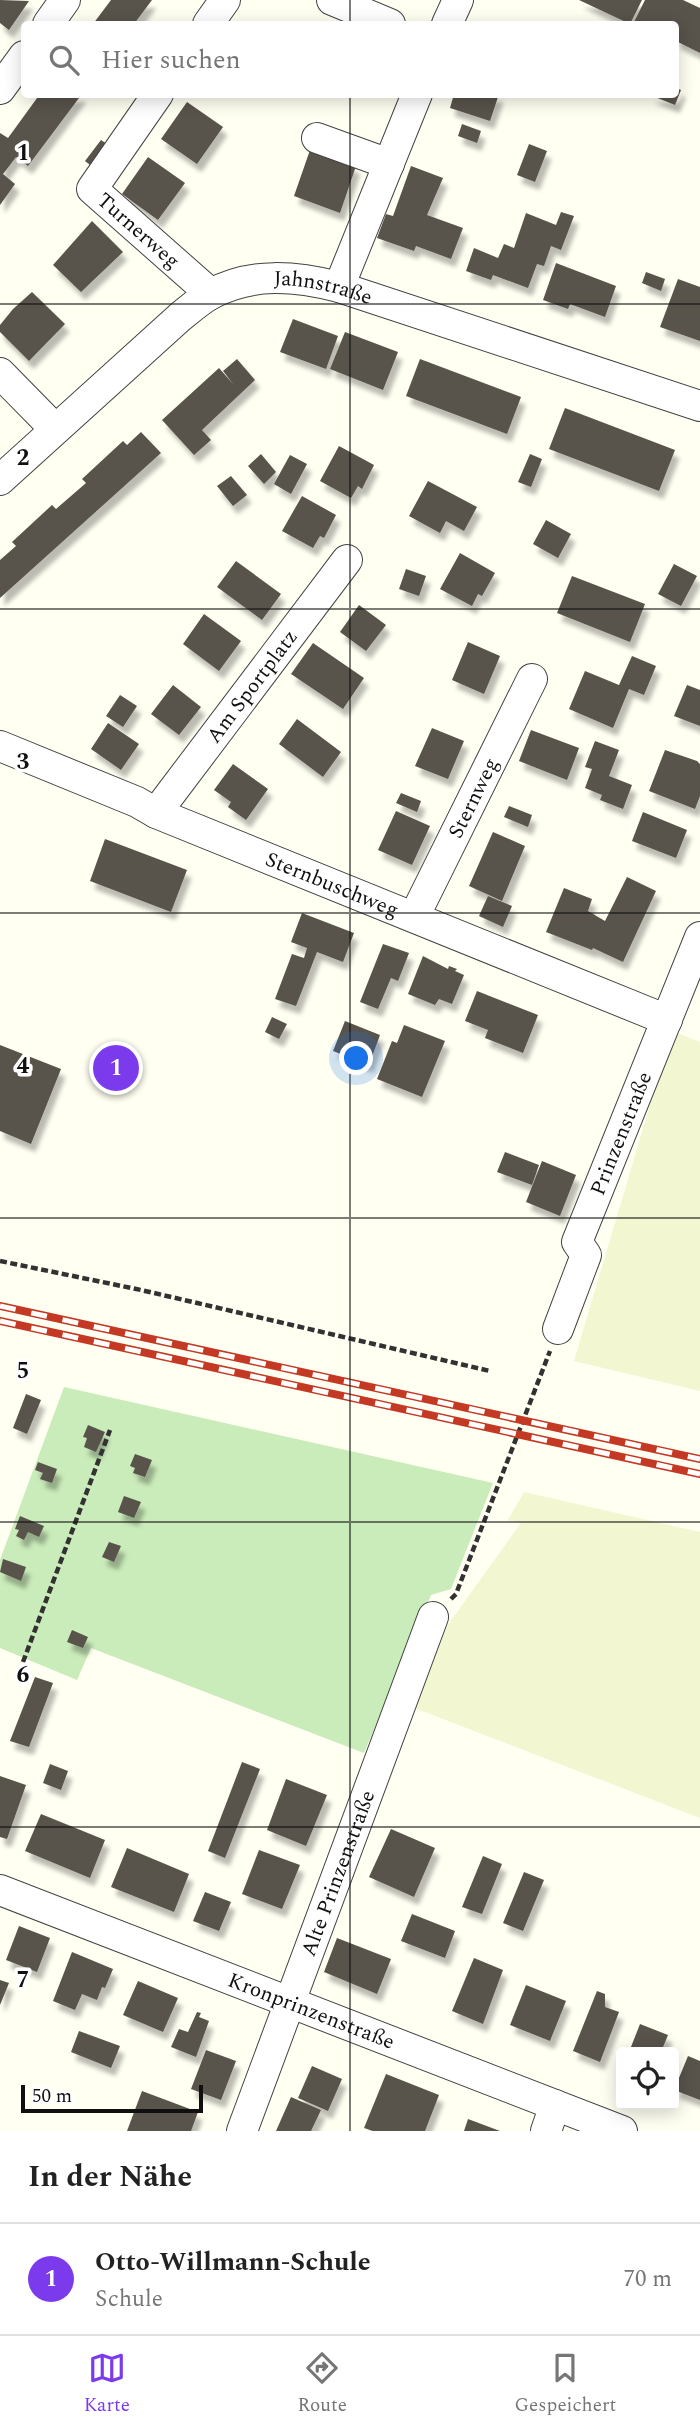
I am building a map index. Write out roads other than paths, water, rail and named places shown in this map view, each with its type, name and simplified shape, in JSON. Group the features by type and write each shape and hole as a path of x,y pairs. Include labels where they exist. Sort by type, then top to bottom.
{"street":[{"path":"50,21 65,0"},
{"path":"210,21 225,0"},
{"path":"332,0 383,21"},
{"path":"448,21 458,0"},
{"path":"0,89 21,60"},
{"name":"Turnerweg","path":"155,98 92,189 211,294"},
{"path":"339,286 415,98"},
{"path":"317,138 389,164"},
{"name":"Jahnstraße","path":"0,480 180,317 211,294 256,278 307,279 339,286 700,406"},
{"path":"0,373 55,429"},
{"name":"Am Sportplatz","path":"156,813 347,560"},
{"name":"Sternweg","path":"414,917 532,678"},
{"name":"Sternbuschweg","path":"0,746 137,802 156,813 667,1020"},
{"name":"Prinzenstraße","path":"558,1329 586,1255 578,1242 700,937"},
{"name":"Alte Prinzenstraße","path":"242,2131 433,1617"},
{"name":"Kronprinzenstraße","path":"0,1890 291,2004 550,2118 622,2131"}],"railway":[{"path":"0,1306 700,1459"},
{"path":"0,1321 700,1474"}],"place":[{"name":"Otto-Willmann-Schule","path":"116,1068"}]}
